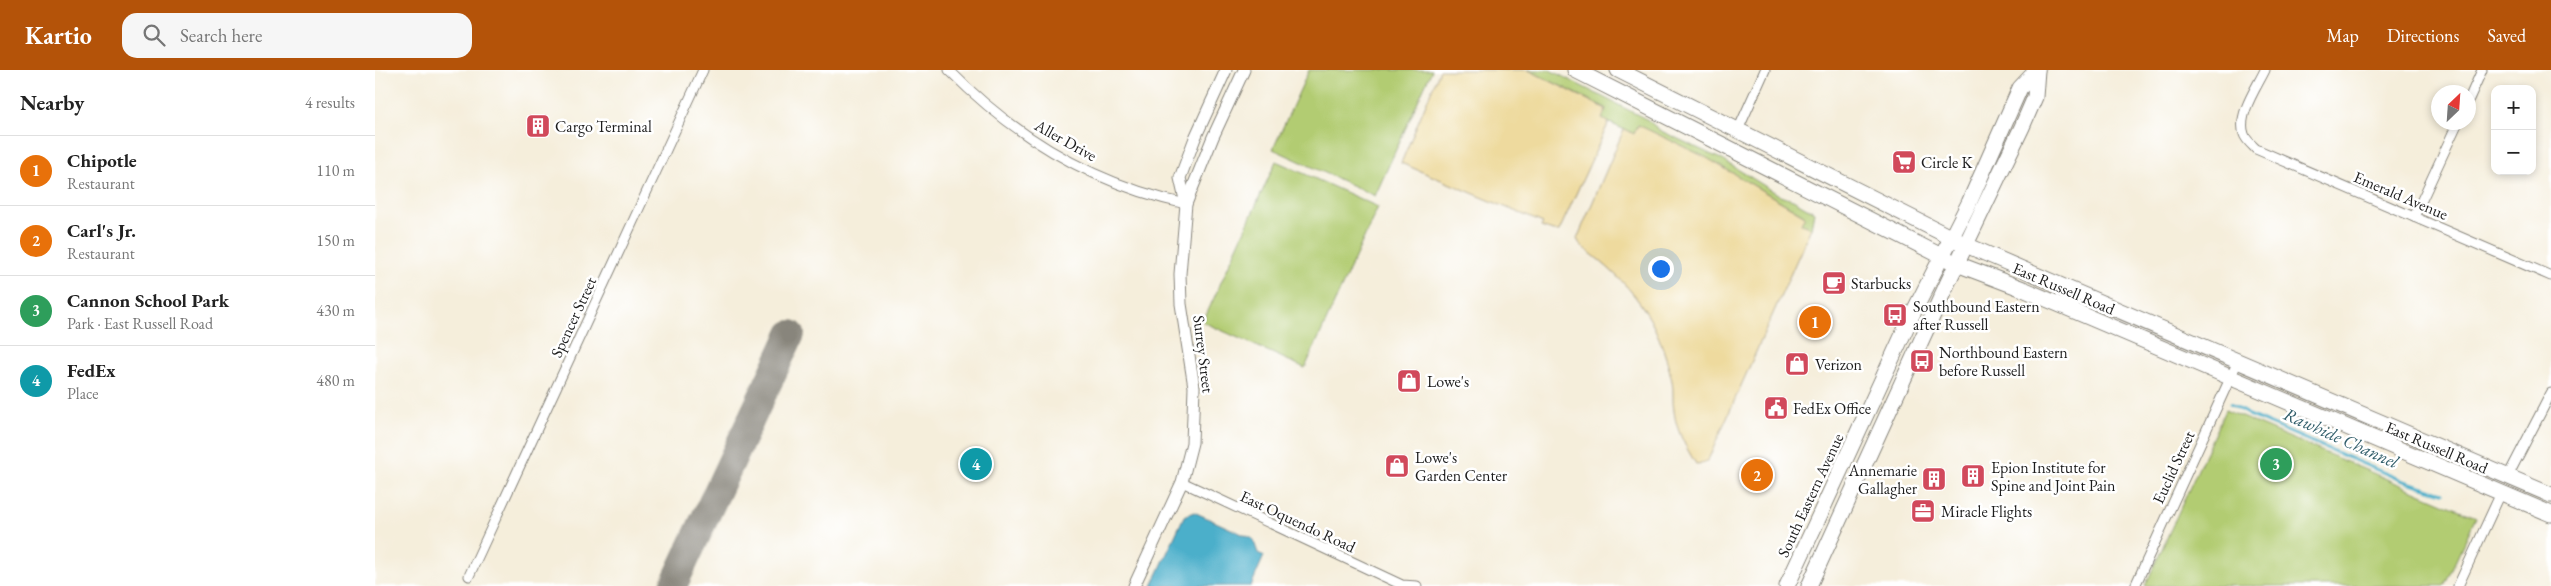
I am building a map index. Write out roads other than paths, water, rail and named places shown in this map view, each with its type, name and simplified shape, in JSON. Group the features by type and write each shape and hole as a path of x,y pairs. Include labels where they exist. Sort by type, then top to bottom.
{"main road":[{"name":"East Russell Road","path":"1575,70 1957,264 2023,289 2551,514"},
{"name":"East Russell Road","path":"1618,70 1966,245 2551,494"},
{"name":"South Eastern Avenue","path":"1787,586 1911,317 1952,238 2020,88 2037,70 2035,96 2005,165 1957,264 1809,586"},
{"path":"1628,97 1637,79"},
{"path":"2191,361 2199,344"},
{"path":"2501,493 2514,490 2551,501"},
{"path":"1809,538 1829,542"}],"street":[{"name":"Spencer Street","path":"469,576 703,70"},
{"name":"Aller Drive","path":"949,70 998,114 1058,156 1137,190 1186,204"},
{"name":"Surrey Street","path":"1186,204 1180,178 1195,138 1226,70"},
{"path":"1234,70 1238,84"},
{"name":"Surrey Street","path":"1134,586 1182,482 1192,443 1194,387 1181,304 1180,274 1186,204 1213,137 1244,70"},
{"path":"1738,130 1765,70"},
{"name":"Emerald Avenue","path":"2265,70 2245,114 2242,126 2244,135 2256,149 2551,276"},
{"path":"2475,85 2482,70"},
{"path":"2414,217 2454,130"},
{"name":"Euclid Street","path":"2135,586 2238,361"},
{"path":"2509,476 2551,393"},
{"name":"East Oquendo Road","path":"1182,482 1403,585 1417,586"},
{"path":"2458,586 2501,493"}],"water":[{"path":"1194,512 1253,539 1258,553 1264,556 1251,586 1152,586 1184,516"}],"waterway":[{"name":"Rawhide Channel","path":"2230,404 2249,415 2401,480 2443,493"}],"place":[{"name":"Cargo Terminal","path":"538,126"},
{"name":"Circle K","path":"1904,162"},
{"name":"Starbucks","path":"1834,283"},
{"name":"Southbound Eastern after Russell","path":"1895,315"},
{"name":"Chipotle","path":"1815,322"},
{"name":"Northbound Eastern before Russell","path":"1922,361"},
{"name":"Verizon","path":"1797,364"},
{"name":"Lowe's","path":"1409,381"},
{"name":"FedEx Office","path":"1776,408"},
{"name":"FedEx","path":"976,464"},
{"name":"Cannon School Park","path":"2276,464"},
{"name":"Lowe's Garden Center","path":"1397,466"},
{"name":"Carl's Jr.","path":"1757,475"},
{"name":"Epion Institute for Spine and Joint Pain","path":"1973,476"},
{"name":"Annemarie Gallagher","path":"1934,479"},
{"name":"Miracle Flights","path":"1923,511"}]}
